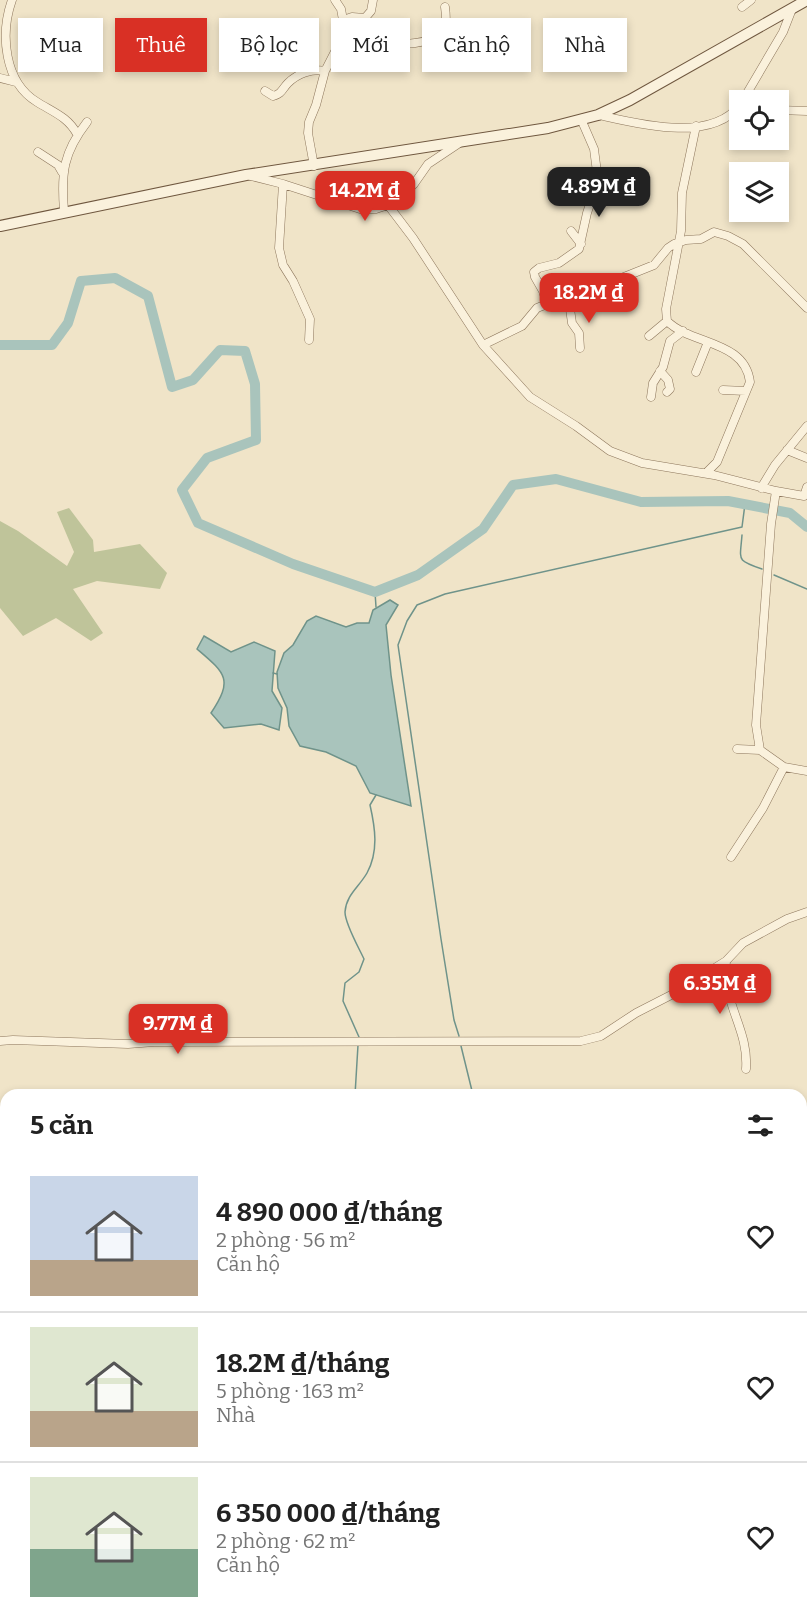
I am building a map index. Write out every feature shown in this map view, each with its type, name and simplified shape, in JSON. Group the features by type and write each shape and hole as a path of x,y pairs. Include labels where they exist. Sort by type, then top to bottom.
{"street":[{"path":"12,0 6,32 9,59 16,82 25,93 66,119 77,134"},
{"path":"335,0 341,9 343,18"},
{"path":"349,18 365,18 373,0"},
{"path":"742,7 751,0"},
{"path":"0,226 64,211 246,176 548,128 581,119 630,100 807,0"},
{"path":"410,42 429,41 443,31 446,23 445,7"},
{"path":"749,90 783,32 792,9"},
{"path":"314,166 308,133 309,122 325,71 331,61"},
{"path":"265,91 273,96 278,95 288,82 307,71 316,69 325,71"},
{"path":"0,78 16,82"},
{"path":"789,110 807,111"},
{"path":"598,114 648,126 696,126 721,121 729,117"},
{"path":"547,304 534,272 539,268 559,263 576,253 581,244 587,213 598,180 594,149 581,119"},
{"path":"64,211 62,172 77,134 87,122"},
{"path":"667,321 666,309 680,243 682,193 696,126"},
{"path":"246,176 283,184 360,209 376,209 388,205 414,184 429,164 460,142"},
{"path":"38,152 58,165 62,172"},
{"path":"283,184 279,248 283,266 293,281 310,319 309,340"},
{"path":"388,205 413,238 483,345 530,397 610,451 642,463 706,473 776,491 806,494"},
{"path":"571,231 581,244"},
{"path":"483,345 522,326 537,308 547,304 569,302 595,292 604,285 649,268 668,248 686,240 701,239 714,232 738,240 807,308"},
{"path":"565,285 577,285 583,288 587,295"},
{"path":"569,302 572,323 579,333 580,348"},
{"path":"667,321 683,331 732,352 744,365 750,382 717,462 706,473"},
{"path":"649,336 667,321"},
{"path":"651,396 653,383 660,371 670,341 683,331"},
{"path":"696,372 708,342"},
{"path":"660,371 670,384 668,392"},
{"path":"723,390 746,391"},
{"path":"761,488 807,426"},
{"path":"787,450 807,458"},
{"path":"760,750 756,725 771,523 776,491"},
{"path":"737,749 760,750 784,767 807,771"},
{"path":"730,857 763,808 784,767"},
{"path":"0,1041 128,1044 154,1042 581,1041 601,1036 726,961 743,943 787,919 807,912"},
{"path":"726,961 726,988 745,1044 746,1069"}],"green space":[{"path":"69,508 93,540 94,552 140,544 167,573 160,589 97,581 73,589 103,633 91,641 56,618 23,636 0,608 0,521 67,566 74,552 57,512"}],"water":[{"path":"390,600 398,605 386,625 391,675 411,806 370,793 356,766 326,752 300,746 289,726 287,708 278,688 277,672 284,653 293,645 307,621 316,616 346,627 357,623 369,623 373,610"},
{"path":"204,636 231,652 254,642 275,651 272,691 282,708 279,730 261,724 224,728 211,713 224,684 220,671 197,649"}],"waterway":[{"path":"0,345 52,345 68,323 81,281 115,278 148,296 172,387 193,380 220,350 245,351 255,384 256,440 207,458 182,490 198,523 293,564 375,592 418,575 483,529 513,485 556,479 641,502 728,501 790,513 807,527"},
{"path":"742,527 745,504"},
{"path":"459,1036 454,1020 441,939 398,645 407,621 417,605 445,594 742,527"},
{"path":"742,535 742,558 748,564 762,569"},
{"path":"774,575 807,589"},
{"path":"375,592 376,607"},
{"path":"273,673 277,674"},
{"path":"359,1037 343,1001 345,983 359,972 364,959 345,912 353,891 371,865 375,848 370,805 376,795"},
{"path":"355,1089 358,1045"},
{"path":"461,1046 472,1089"}]}
